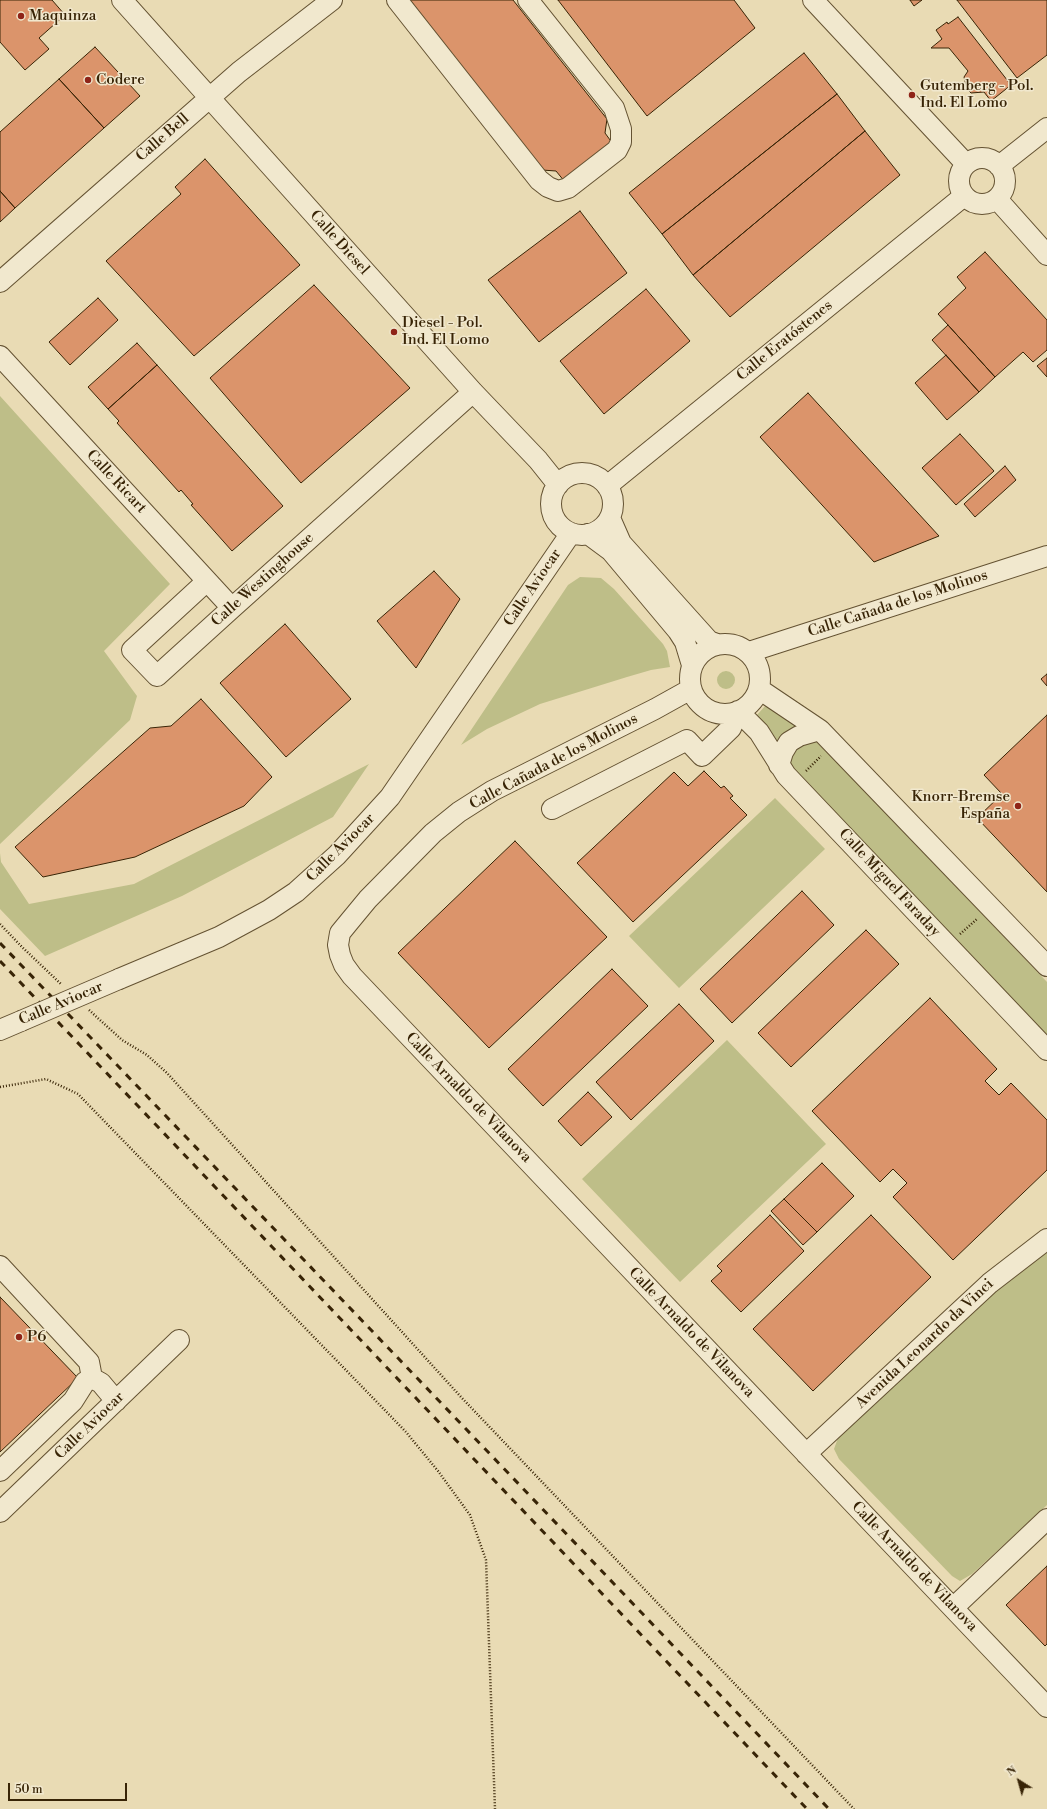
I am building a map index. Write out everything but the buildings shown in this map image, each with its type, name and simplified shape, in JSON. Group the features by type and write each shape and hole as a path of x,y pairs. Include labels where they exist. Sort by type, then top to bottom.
{"street":[{"name":"Calle Diesel","path":"122,0 473,392 538,460 558,484"},
{"name":"Calle Bell","path":"0,282 239,72 332,0"},
{"path":"397,0 539,180 548,187 558,191 568,188 617,150 621,142 621,129 614,108 528,0"},
{"path":"813,0 966,164"},
{"path":"999,166 1047,128"},
{"path":"987,158 999,166 1003,172 1005,187 997,199 982,205 974,204 964,196 958,186 958,178 961,170 966,164 972,160 987,158"},
{"name":"Calle Eratóstenes","path":"607,486 964,196"},
{"path":"997,199 1047,255"},
{"name":"Calle Ricart","path":"0,356 232,608"},
{"name":"Calle Westinghouse","path":"207,581 132,650 157,676 473,392"},
{"path":"580,534 603,526 610,518 612,508 612,499 607,486 595,476 585,474 576,474 566,478 558,484 551,502 552,512 556,521 562,528 580,534 611,551 678,631 685,642 692,665 690,679 691,689 696,699 704,707 715,713 727,714 738,711 747,706 759,689 759,669 755,660 749,652 739,646 726,643 717,644 703,651 692,665"},
{"path":"610,518 621,543 709,641 717,644"},
{"name":"Calle Aviocar","path":"0,1030 219,937 269,910 296,892 337,856 390,797 580,534"},
{"name":"Calle Cañada de los Molinos","path":"749,652 1047,556"},
{"name":"Calle Cañada de los Molinos","path":"340,955 338,945 340,933 368,899 432,833 459,812 492,791 691,689"},
{"path":"759,689 820,730 991,906 1047,966"},
{"path":"552,809 687,740 702,756 731,728 738,711"},
{"name":"Calle Miguel Faraday","path":"738,711 759,732 780,765 794,782 1047,1050"},
{"path":"780,765 783,752 789,742 798,736 820,730"},
{"name":"Calle Arnaldo de Vilanova","path":"340,955 344,965 352,976 1047,1707"},
{"name":"Avenida Leonardo da Vinci","path":"806,1454 990,1283 1047,1239"},
{"path":"0,1266 89,1362 92,1378"},
{"name":"Calle Aviocar","path":"0,1512 179,1340"},
{"path":"92,1378 101,1383 116,1401"},
{"path":"0,1471 73,1401 85,1382 92,1378"},
{"path":"953,1608 1047,1519"}],"path":[{"path":"794,782 834,744"},
{"path":"948,945 991,906"},
{"path":"0,924 66,988"},
{"path":"88,1008 122,1040 147,1055 167,1072 461,1397 854,1809"},
{"path":"0,1087 46,1079 78,1094 406,1432 438,1471 470,1515 486,1560 496,1809"}],"green space":[{"path":"0,396 170,584 104,651 137,696 130,720 0,844"},
{"path":"580,577 601,578 614,589 663,644 667,651 670,667 651,670 540,704 487,729 461,745 568,585"},
{"path":"726,671 732,674 735,680 732,686 726,689 720,686 717,680 720,674"},
{"path":"766,705 801,726 777,750 756,716"},
{"path":"812,740 820,744 1047,982 1047,1039 794,773 789,761 794,751 803,743"},
{"path":"369,764 333,817 182,896 45,956 0,909 0,853 1,862 29,904 134,884"},
{"path":"775,798 825,849 679,988 629,936"},
{"path":"727,1040 826,1144 680,1282 582,1179"},
{"path":"1047,1250 1047,1505 972,1574 960,1581 952,1576 839,1459 834,1449 838,1438 941,1341 1003,1285"}],"railway":[{"path":"0,943 829,1809"},
{"path":"0,961 807,1809"}],"place":[{"name":"Maquinza","path":"21,16"},
{"name":"Codere","path":"88,80"},
{"name":"Gutemberg - Pol. Ind. El Lomo","path":"912,95"},
{"name":"Diesel - Pol. Ind. El Lomo","path":"394,332"},
{"name":"Knorr-Bremse España","path":"1018,806"},
{"name":"P6","path":"19,1337"}]}
